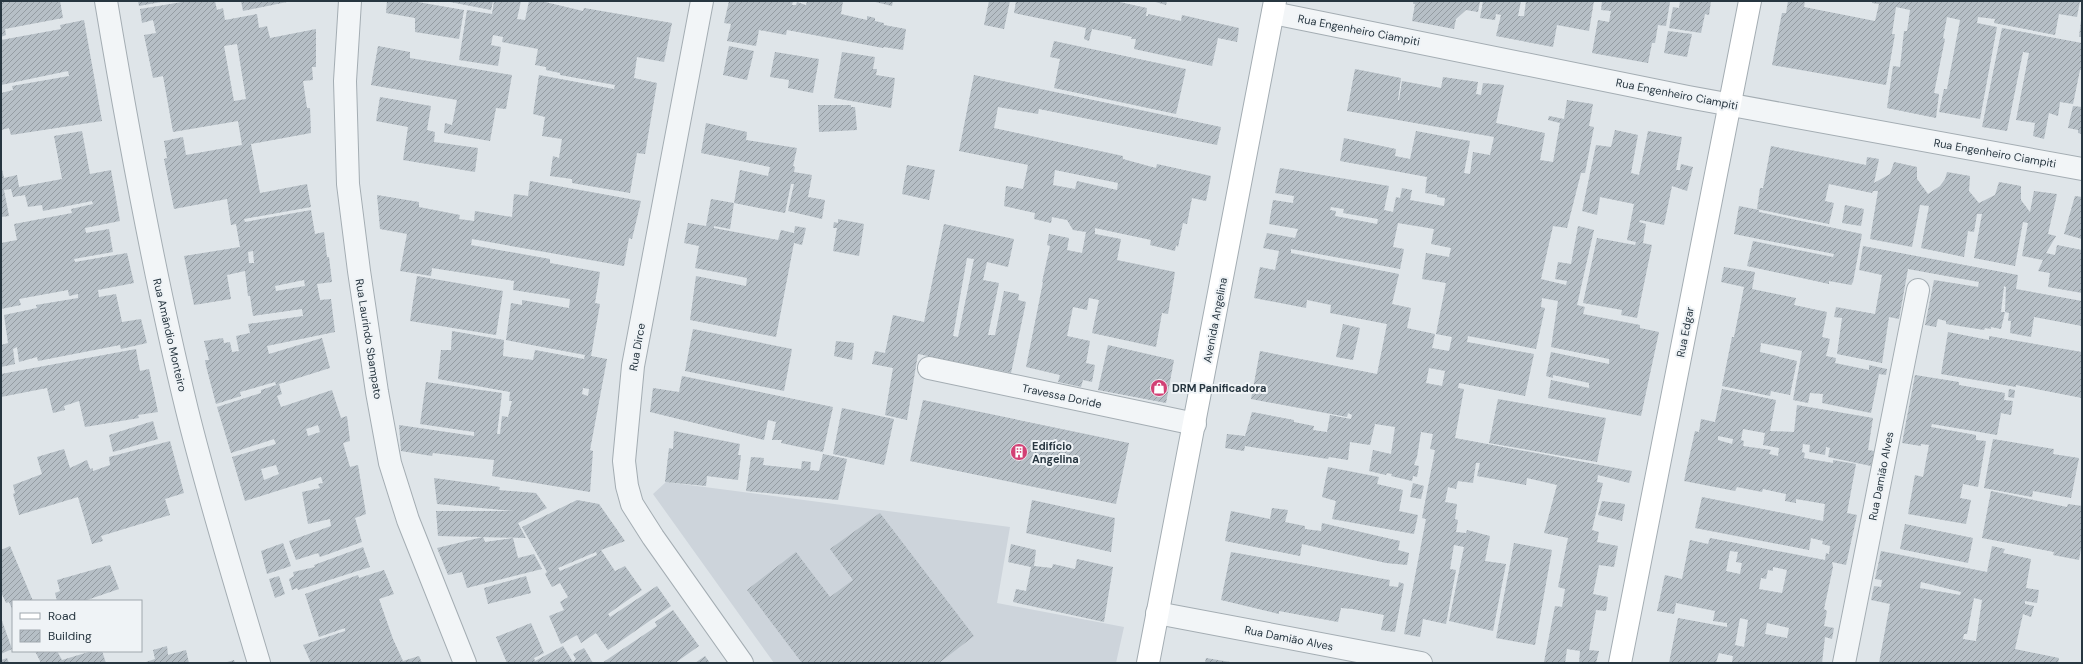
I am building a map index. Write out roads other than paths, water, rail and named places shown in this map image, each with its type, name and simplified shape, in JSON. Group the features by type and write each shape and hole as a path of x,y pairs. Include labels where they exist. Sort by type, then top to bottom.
{"street":[{"name":"Rua Amândio Monteiro","path":"106,1 136,176 187,410 219,531 259,663"},
{"name":"Rua Laurindo Sbampato","path":"350,1 345,81 348,184 377,392 390,463 408,520 465,663"},
{"name":"Rua Dirce","path":"702,1 633,366 624,461 627,486 632,504 657,543 742,663"},
{"name":"Rua Edgar","path":"1620,663 1750,1"},
{"name":"Rua Engenheiro Ciampiti","path":"1274,7 1730,105 2082,169"},
{"name":"Avenida Angelina","path":"1148,663 1274,7"},
{"name":"Rua Damião Alves","path":"1844,663 1918,290"},
{"name":"Travessa Doride","path":"929,368 1195,424"},
{"name":"Rua Damião Alves","path":"1157,613 1421,663"}],"place":[{"name":"DRM Panificadora","path":"1159,388"},
{"name":"Edifício Angelina","path":"1019,452"}]}
